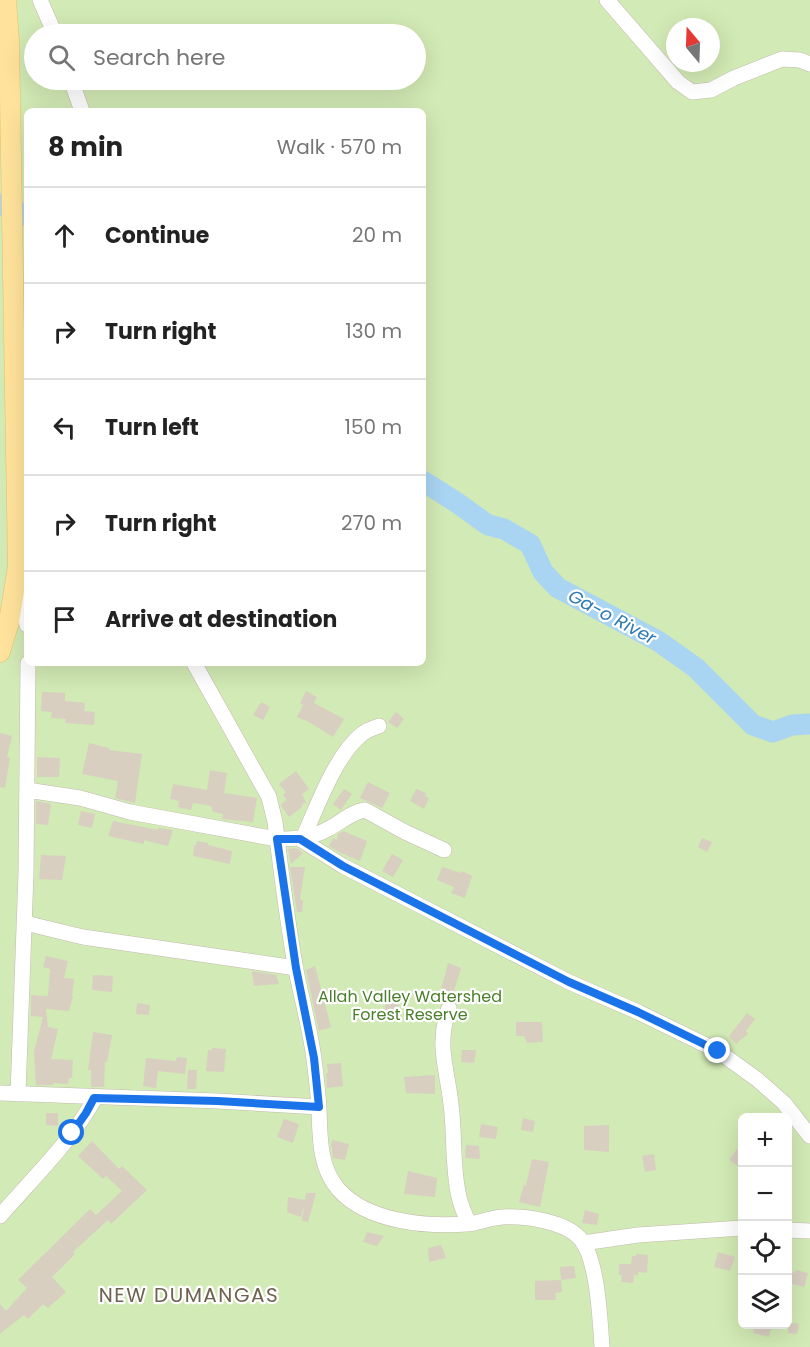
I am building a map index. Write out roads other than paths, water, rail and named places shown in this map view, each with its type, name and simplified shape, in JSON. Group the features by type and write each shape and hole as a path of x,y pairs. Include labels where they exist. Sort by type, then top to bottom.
{"main road":[{"path":"0,652 9,622 18,566 9,40 6,0"}],"street":[{"path":"40,0 51,24"},
{"path":"607,0 678,82 692,92 711,90 782,59 800,60 810,64"},
{"path":"75,90 81,108"},
{"path":"18,566 24,605"},
{"path":"18,1094 25,924 28,666"},
{"path":"196,666 268,797 275,822 296,968 314,1058 320,1142 324,1163 330,1176 339,1190 357,1205 377,1215 402,1221 442,1225 469,1224 501,1217 533,1219 566,1228 577,1236 588,1253 600,1312 602,1347"},
{"path":"302,838 343,755 368,729 379,726"},
{"path":"27,790 80,798 130,812 277,839 302,838 326,831 365,810 444,850"},
{"path":"302,838 343,866 559,977 718,1051 758,1080 784,1103 810,1136"},
{"path":"25,924 84,937 296,968"},
{"path":"449,1008 444,1023 443,1056 451,1102 456,1183 459,1199 469,1224"},
{"path":"0,1093 319,1107"},
{"path":"0,1216 72,1133 94,1098"},
{"path":"583,1243 638,1235 738,1228"},
{"path":"792,1230 810,1231"}],"waterway":[{"name":"Ga-o River","path":"0,204 24,215"},
{"name":"Ga-o River","path":"426,483 488,525 504,529 530,544 543,572 558,588 658,641 696,668 753,725 773,732 792,725 810,724"}],"district":[{"name":"NEW DUMANGAS","path":"189,1295"}],"park label":[{"name":"Allah Valley Watershed Forest Reserve","path":"410,1005"}]}
